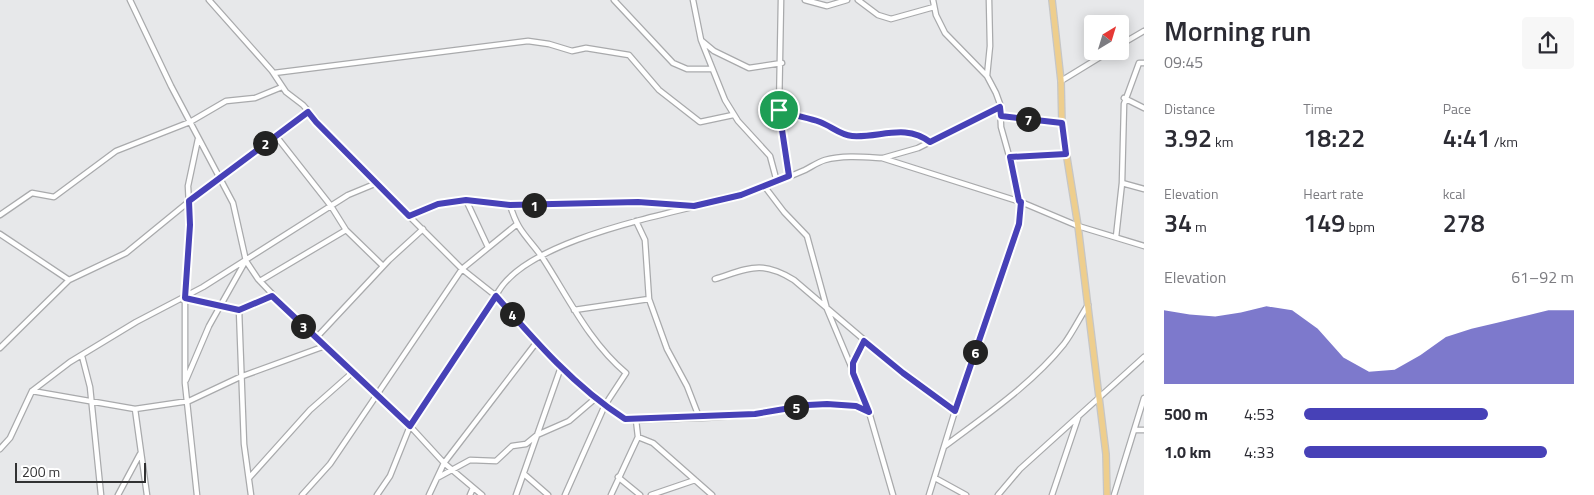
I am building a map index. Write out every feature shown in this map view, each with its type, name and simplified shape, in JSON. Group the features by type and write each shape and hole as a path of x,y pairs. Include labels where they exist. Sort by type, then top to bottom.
{"main road":[{"path":"1052,0 1061,81 1062,123 1078,226 1107,462 1107,495"}],"street":[{"path":"130,0 136,18 233,203 246,260 260,281 272,296 410,426 444,463 482,495"},
{"path":"209,0 274,73 282,88 308,112 409,216 462,269 496,296 536,343 561,367 605,405 625,419 755,414 808,405 827,404 856,406 869,412"},
{"path":"614,0 673,64 687,69 711,69"},
{"path":"693,0 701,40 711,69 733,115 770,156 778,182"},
{"path":"781,0 782,63 779,110 789,176"},
{"path":"805,0 827,6 847,0"},
{"path":"858,0 878,15 891,19 934,7"},
{"path":"929,495 955,411 1019,224 1020,202 1001,127 1000,107 996,93 987,76 945,33 936,15 933,0"},
{"path":"987,76 990,46 988,0"},
{"path":"1129,40 1144,31"},
{"path":"701,40 714,51 749,68 782,63"},
{"path":"274,73 528,42 549,44 572,51 586,48 629,55 659,90 700,122 733,115"},
{"path":"1061,81 1095,60"},
{"path":"1116,237 1122,183 1124,98 1140,62 1144,62"},
{"path":"0,215 32,193 54,197 116,151 190,122 226,102 255,98 282,88"},
{"path":"1124,98 1144,108"},
{"path":"882,158 930,142 1000,107"},
{"path":"779,110 794,117 821,123 851,136 908,132 919,134 930,142"},
{"path":"0,348 69,280 126,253 219,177 308,112"},
{"path":"1001,116 1062,123"},
{"path":"276,136 331,206 346,230 383,266"},
{"path":"197,495 185,383 185,298 190,225 188,186 198,138"},
{"path":"1010,157 1066,154"},
{"path":"377,495 390,476 410,426 496,296 501,285 522,266 594,234 765,187 824,160 854,157 882,158 1020,202 1078,226 1144,246"},
{"path":"0,449 10,438 32,391 70,362 136,322 185,298 331,206 377,183"},
{"path":"1122,183 1144,189"},
{"path":"765,187 807,236 827,309 869,412 893,495"},
{"path":"409,216 438,204 466,200 510,205 638,202 694,206"},
{"path":"466,200 488,247"},
{"path":"510,205 516,225 541,256 592,337 626,373 605,405 565,495"},
{"path":"636,221 645,240 649,299 667,349 687,386 699,417"},
{"path":"302,495 330,464 355,423 378,396 415,335 462,269 516,225"},
{"path":"316,338 383,266 423,229"},
{"path":"260,281 346,230"},
{"path":"0,234 69,280"},
{"path":"185,383 209,326 246,260"},
{"path":"715,279 754,267 769,267 794,280 903,373 955,411"},
{"path":"185,298 239,310 272,296"},
{"path":"574,310 649,299"},
{"path":"944,447 1003,402 1046,364 1065,342 1088,305"},
{"path":"239,310 244,444 251,495"},
{"path":"853,371 853,363 864,341"},
{"path":"429,495 444,463 536,343"},
{"path":"32,391 135,409 188,401 240,377 325,346"},
{"path":"82,356 91,402 101,495"},
{"path":"998,495 1020,469 1144,357"},
{"path":"516,495 561,367"},
{"path":"249,478 310,410 353,372"},
{"path":"437,478 470,460 496,461 512,446 526,444 537,435 569,421 597,397"},
{"path":"1114,495 1144,398"},
{"path":"135,409 147,495"},
{"path":"1052,495 1078,416"},
{"path":"611,495 638,437 636,420"},
{"path":"1135,430 1144,430"},
{"path":"638,437 652,444 712,495"},
{"path":"118,495 141,452"},
{"path":"524,474 548,495"},
{"path":"618,477 640,495"},
{"path":"935,478 966,495"},
{"path":"651,495 695,480"},
{"path":"470,495 473,488"}],"route":[{"path":"1000,107 1001,116 1062,123 1066,154 1010,157 1019,201 1021,202 1019,224 955,411 903,373 864,341 853,363 853,373 869,412 856,406 827,404 808,405 755,414 625,419 605,405 561,367 536,343 496,296 410,426 272,296 239,310 208,301 185,298 185,270 190,225 189,201 308,112 409,216 438,204 466,200 510,205 638,202 694,206 741,195 789,176 779,110 794,117 821,123 851,136 915,132 930,142 1000,107"}]}
